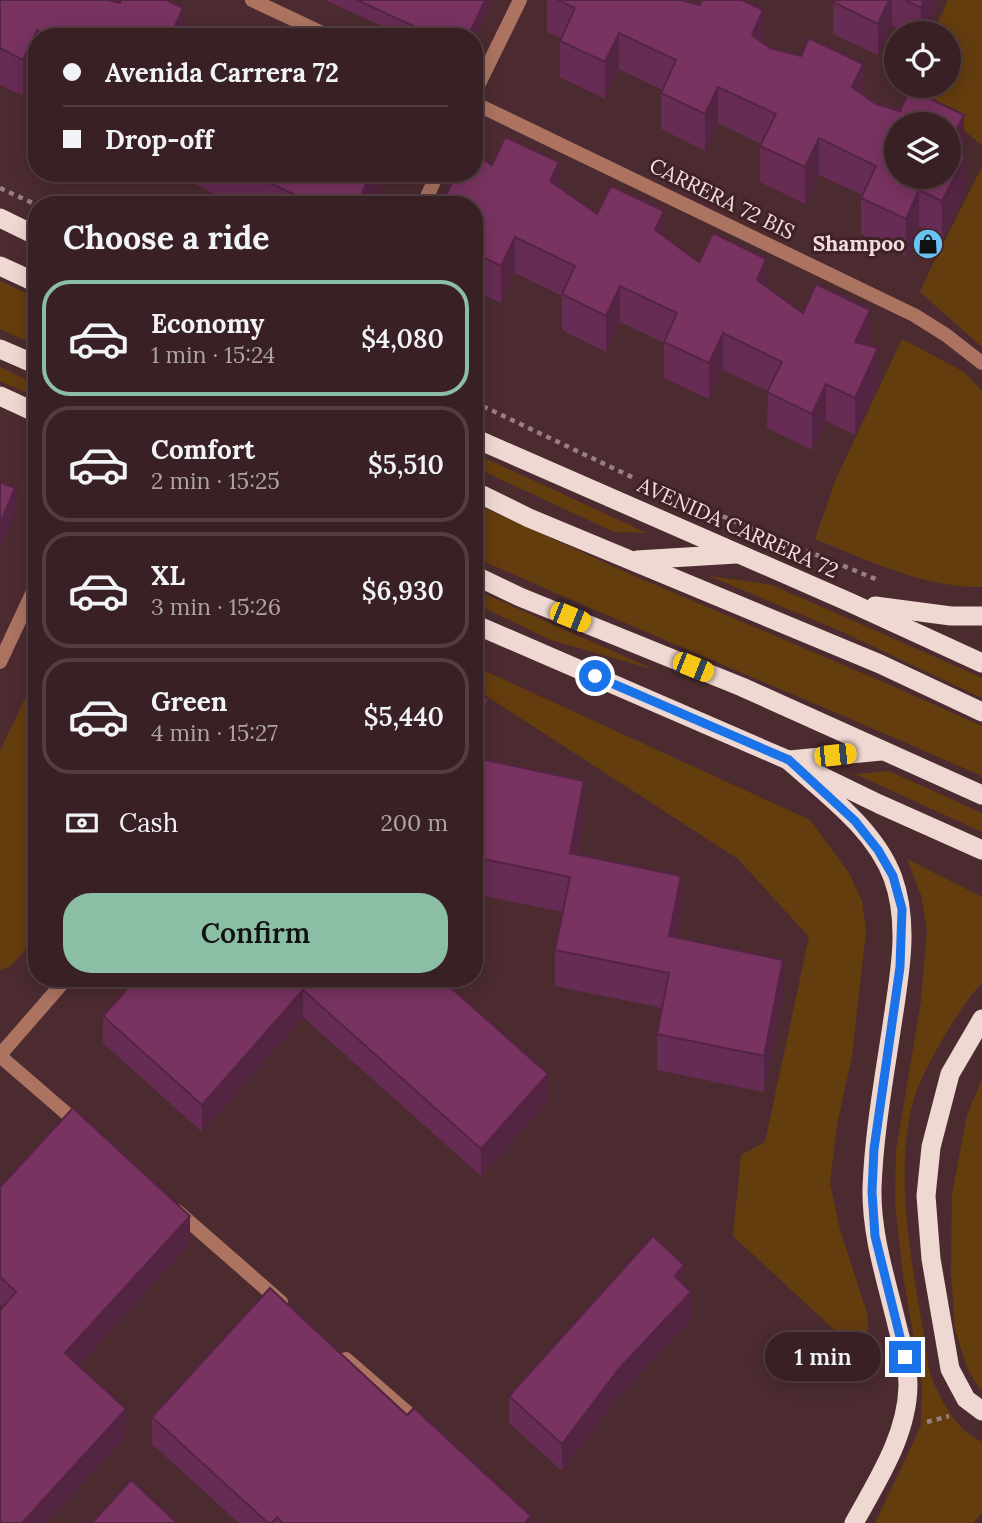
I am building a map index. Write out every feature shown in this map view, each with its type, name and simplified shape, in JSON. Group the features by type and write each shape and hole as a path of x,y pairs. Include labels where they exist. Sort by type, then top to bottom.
{"highway":[{"path":"0,218 28,232"},
{"path":"0,266 28,279"},
{"path":"0,349 28,361"},
{"path":"0,396 28,409"},
{"name":"AVENIDA CARRERA 72","path":"483,442 982,663"},
{"path":"483,495 529,518 880,664 982,712"},
{"path":"633,560 741,554"},
{"path":"483,579 520,597 742,687 982,795"},
{"path":"849,602 905,611 982,616"},
{"path":"483,628 789,760 982,850"},
{"path":"789,760 882,751"},
{"path":"789,760 858,825 878,850 893,876 902,909 900,967 874,1149 872,1192 875,1236 905,1357 908,1385 905,1415 893,1450 854,1523"},
{"path":"980,1410 966,1399 950,1369 932,1259 926,1196 931,1147 950,1074 982,1020"}],"street":[{"path":"252,0 312,28"},
{"path":"483,76 520,0"},
{"name":"CARRERA 72 BIS","path":"483,107 914,315 946,335 982,363"},
{"path":"0,662 28,602"},
{"path":"59,987 0,1055 93,1137"},
{"path":"165,1200 288,1309"},
{"path":"340,1353 431,1434"}],"path":[{"path":"0,188 28,201"},
{"path":"483,406 647,485"},
{"path":"684,501 885,582"},
{"path":"900,1429 980,1410"}],"shaded area":[{"path":"948,0 982,0 982,145 961,128 961,112 941,112 924,98 961,98 961,21 938,21"},
{"path":"982,167 982,347 920,292"},
{"path":"0,281 28,294 28,342 0,329"},
{"path":"902,339 964,372 982,391 982,587 917,578 815,539 835,481"},
{"path":"0,367 28,380 28,394 0,381"},
{"path":"483,457 647,533 614,532 483,471"},
{"path":"483,507 632,575 982,726 982,776 483,561"},
{"path":"709,576 772,585 960,668 982,678 982,698 838,630"},
{"path":"483,593 655,670 551,640 483,607"},
{"path":"483,670 810,820 849,873 862,901 866,931 852,1056 837,1125 830,1183 840,1230 868,1316 868,1361 733,1236 741,1155 765,1142 809,937 738,859 483,694"},
{"path":"28,692 28,947 11,966 0,970 0,751"},
{"path":"889,771 982,813 982,832 855,774"},
{"path":"907,859 982,897 982,983 953,1022 917,1089 905,1155 909,1242 927,1360 933,1381 952,1416 965,1431 982,1442 982,1513 973,1523 875,1523 921,1426 922,1384 903,1276 895,1203 896,1150 921,1001 927,930 921,895"},
{"path":"982,1079 980,1390 968,1370 955,1330 951,1273 952,1195 967,1115"}],"building":[{"path":"0,0 108,0 120,3 121,0 167,0 183,8 174,28 28,28 28,49 23,60 0,48"},
{"path":"357,0 485,0 472,28 418,28"},
{"path":"558,0 681,0 700,5 702,0 742,0 763,10 752,35 770,48 801,56 809,38 863,64 852,87 876,104 900,111 906,98 929,98 958,112 884,112 884,189 948,189 942,201 919,190 906,219 861,198 876,166 819,138 805,167 760,146 776,114 718,87 705,114 661,93 676,60 619,33 605,62 560,41 575,8"},
{"path":"889,0 878,24 833,2"},
{"path":"905,0 924,0 921,8"},
{"path":"505,137 559,162 550,181 597,214 611,186 664,211 655,230 699,262 713,233 766,259 757,280 803,313 816,284 870,310 855,342 878,348 855,398 826,384 812,414 767,392 782,362 723,333 709,363 664,342 677,313 620,286 606,316 562,294 575,266 515,237 501,266 483,257 483,196 446,196 452,182 483,182 483,159 492,165"},
{"path":"268,182 367,182 361,196 297,196"},
{"path":"0,482 15,488 0,524"},
{"path":"483,697 488,698 483,723"},
{"path":"483,759 584,781 570,853 681,876 669,936 783,960 764,1056 657,1034 669,973 555,950 570,877 483,859"},
{"path":"129,987 450,987 548,1074 481,1149 303,990 202,1105 103,1016"},
{"path":"73,1108 190,1216 65,1353 126,1409 22,1523 0,1523 0,1310 16,1292 0,1277 0,1187"},
{"path":"653,1236 684,1265 675,1276 691,1292 618,1370 562,1444 509,1396"},
{"path":"270,1288 407,1415 414,1408 531,1516 525,1523 283,1523 277,1517 272,1523 268,1523 152,1417"},
{"path":"131,1480 177,1523 92,1523"}],"place":[{"name":"Shampoo","path":"928,244"}],"route":[{"path":"595,676 789,760 855,821 878,850 893,876 902,909 900,967 874,1149 872,1192 875,1236 905,1357"}]}
